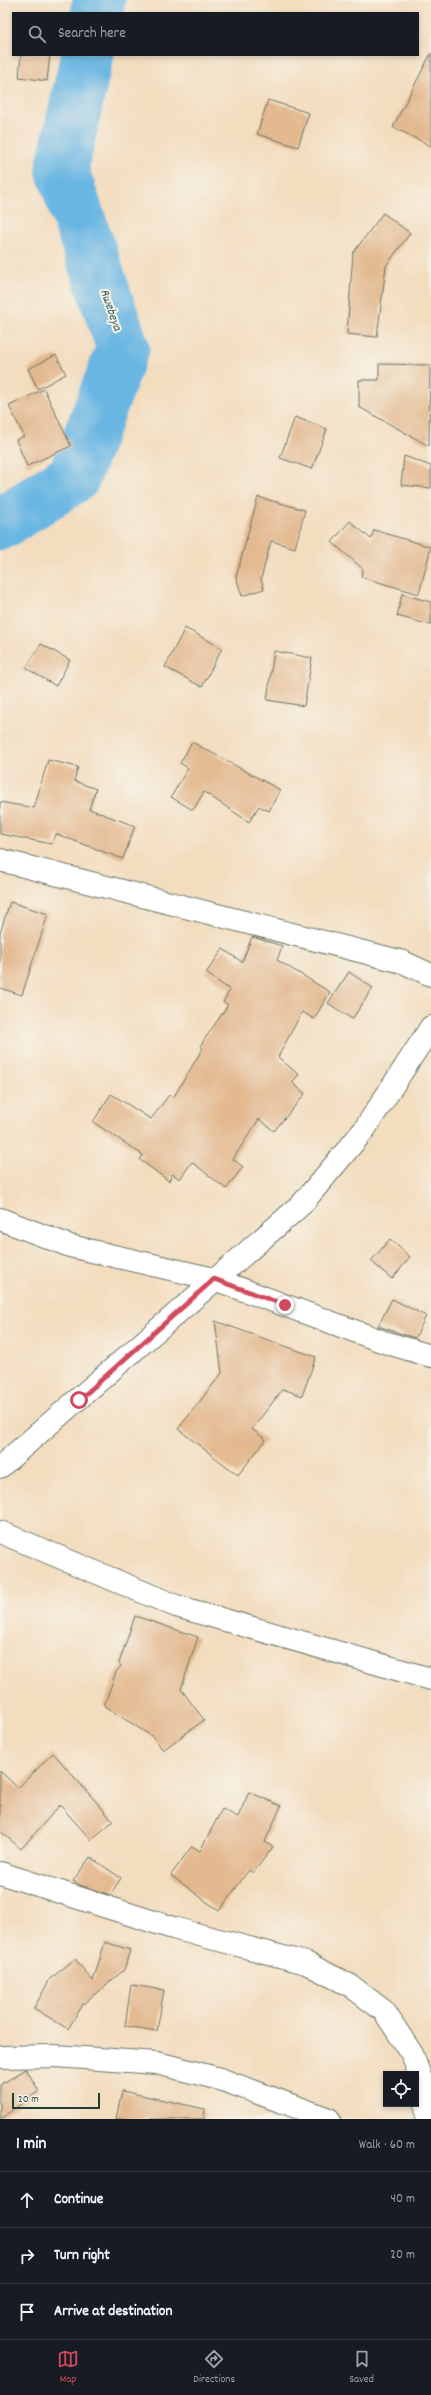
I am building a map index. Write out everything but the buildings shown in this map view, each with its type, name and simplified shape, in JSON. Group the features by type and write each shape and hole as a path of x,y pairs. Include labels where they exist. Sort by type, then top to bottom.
{"street":[{"path":"0,860 403,962 431,975"},
{"path":"0,1467 300,1205 364,1130 431,1027"},
{"path":"0,1219 70,1246 214,1279 384,1342 431,1356"},
{"path":"0,1532 176,1606 431,1679"},
{"path":"0,1874 180,1930 306,1963 352,1986 384,2011 412,2054 425,2090 427,2119"},
{"path":"0,2057 55,2056 157,2063 220,2079 329,2119"}],"waterway":[{"name":"Rwebeya","path":"97,12 99,0"},
{"name":"Rwebeya","path":"0,524 74,477 123,348 62,169 87,56"}],"route":[{"path":"79,1400 214,1279 285,1305"}]}
